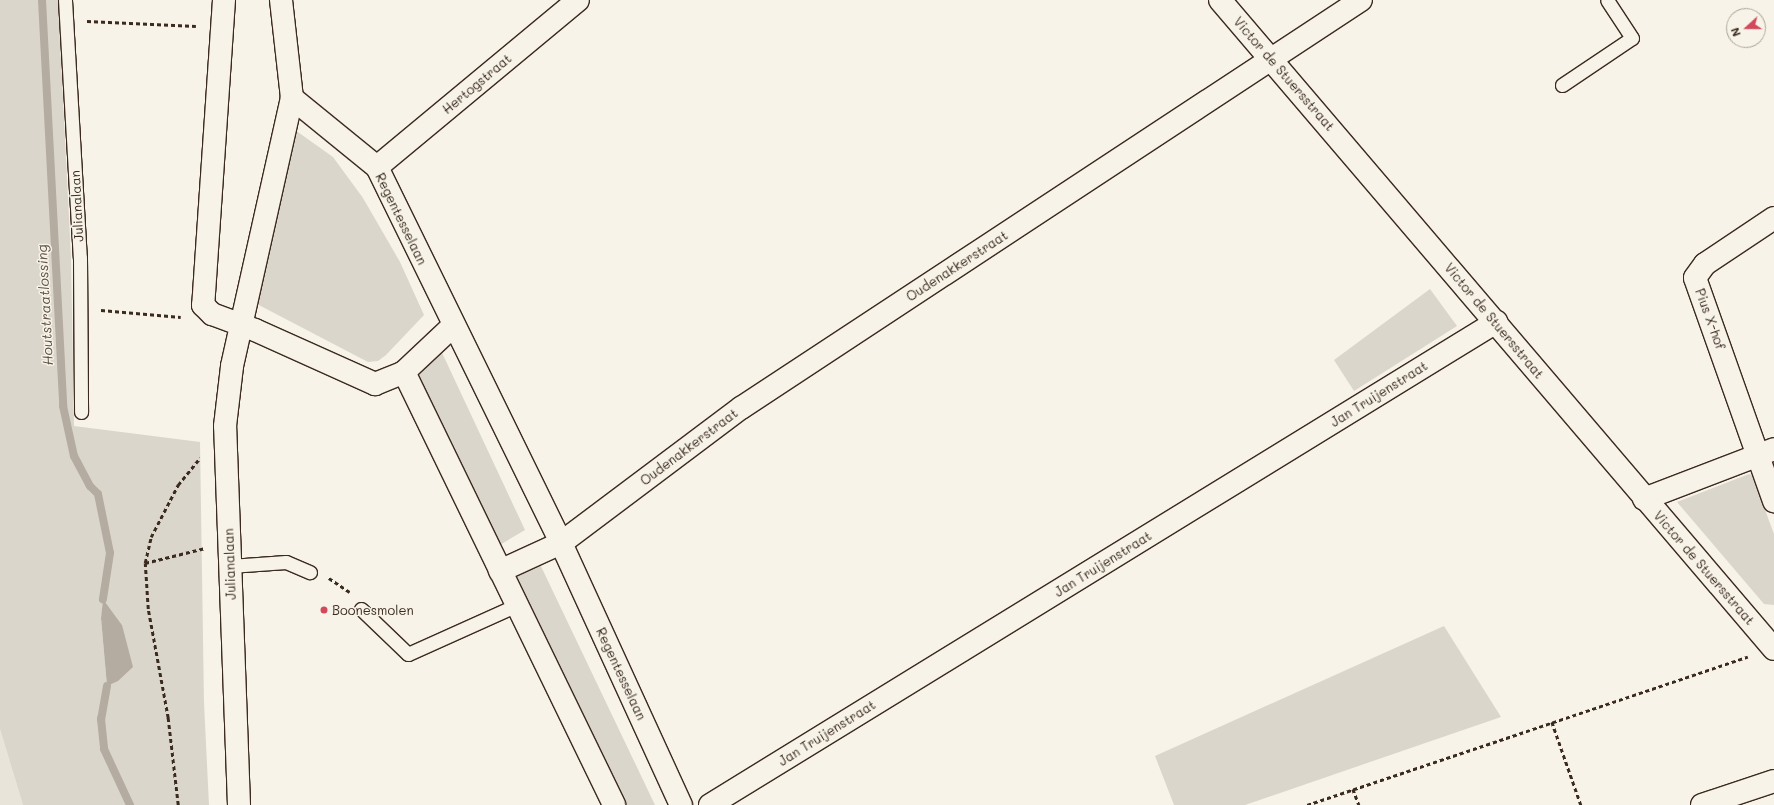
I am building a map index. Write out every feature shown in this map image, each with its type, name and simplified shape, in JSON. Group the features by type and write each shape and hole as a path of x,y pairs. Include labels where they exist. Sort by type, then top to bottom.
{"street":[{"path":"224,0 203,305 212,314 242,324 374,384 404,372 453,326"},
{"name":"Julianalaan","path":"239,805 225,426 232,366 292,98 281,0"},
{"name":"Hertogstraat","path":"377,167 578,0"},
{"name":"Victor de Stuersstraat","path":"1220,0 1496,322 1644,499 1772,643"},
{"name":"Oudenakkerstraat","path":"561,543 741,408 1361,0"},
{"name":"Regentesselaan","path":"292,98 377,167 453,326 561,543 681,805"},
{"name":"Pius X-hof","path":"1766,452 1695,278 1705,264 1774,218"},
{"name":"Jan Truijenstraat","path":"710,805 1496,322"},
{"path":"404,372 500,571 515,606 614,805"},
{"path":"1644,499 1766,452 1774,501"},
{"path":"500,571 561,543"},
{"path":"1702,805 1774,781"}],"lane":[{"name":"Julianalaan","path":"65,0 80,308 82,412"},
{"path":"1562,85 1632,38 1607,0"},
{"path":"230,566 286,562 310,572"},
{"path":"362,609 408,654 515,606"}],"path":[{"path":"67,20 223,27"},
{"path":"80,308 203,319 212,314"},
{"path":"178,805 168,718 148,609 145,563 150,537 178,485 225,426"},
{"path":"145,563 229,543"},
{"path":"310,572 331,579 348,591 362,609"},
{"path":"1306,805 1747,658 1772,643"},
{"path":"1552,722 1581,805"},
{"path":"1353,789 1359,805"}],"shaded area":[{"path":"0,0 58,0 71,257 74,426 200,442 204,703 209,805 23,805 0,729","holes":["103,599 122,625 107,686 101,618"]},
{"path":"295,130 333,157 363,198 400,262 424,315 386,355 378,361 368,362 253,302"},
{"path":"1430,289 1457,326 1354,391 1334,360"},
{"path":"437,342 525,530 493,549 413,372"},
{"path":"1749,474 1752,475 1774,534 1774,605 1764,604 1677,502"},
{"path":"538,560 655,805 620,805 509,578"},
{"path":"103,599 122,625 133,667 118,681 107,686 101,618"},
{"path":"1444,626 1501,717 1245,805 1174,805 1155,756"},
{"path":"0,729 23,805 0,805"}],"waterway":[{"name":"Houtstraatlossing","path":"42,0 63,406 74,456 90,486 98,494 110,553 103,599"},
{"name":"Houtstraatlossing","path":"107,686 101,719 104,749 130,805"}],"place":[{"name":"Boonesmolen","path":"324,610"}]}
